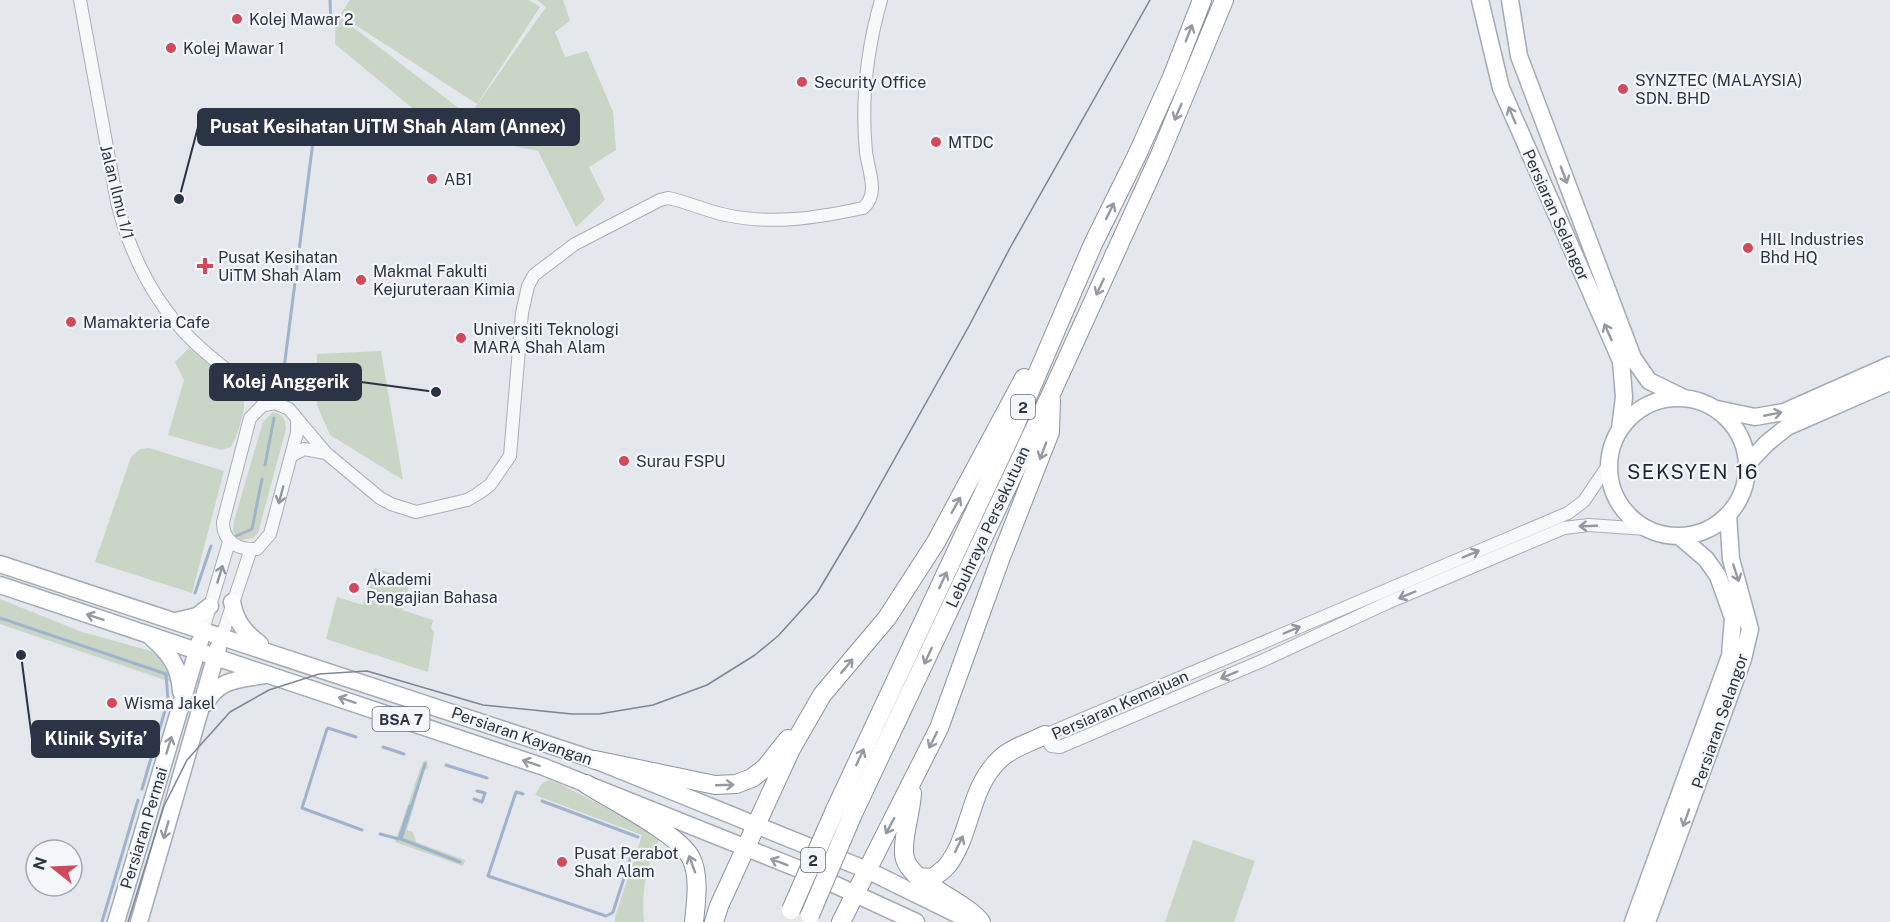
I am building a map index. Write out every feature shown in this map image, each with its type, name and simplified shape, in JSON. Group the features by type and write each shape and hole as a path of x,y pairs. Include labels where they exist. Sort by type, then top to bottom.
{"highway":[{"name":"Lebuhraya Persekutuan","path":"809,919 844,813 1094,244 1172,77 1202,0"},
{"name":"Lebuhraya Persekutuan","path":"789,916 844,813 1051,394 1159,157 1224,0"},
{"path":"595,760 715,785 736,784 752,778 765,768 886,618 936,542 1094,244"},
{"path":"841,922 939,728 1001,557 1050,432 1051,394"},
{"path":"714,922 719,906 791,749 822,695"},
{"path":"918,877 933,878 946,867 961,843 977,794 987,773 1001,757 1045,735"},
{"path":"913,782 903,854 907,865 918,877 963,906 981,922"},
{"path":"586,784 665,833 682,846 691,857 696,872 694,922"}],"main road":[{"name":"Persiaran Selangor","path":"1480,0 1501,88 1621,361 1624,397 1620,429"},
{"name":"Persiaran Selangor","path":"1510,0 1519,56 1633,358 1649,381 1684,398"},
{"path":"1716,408 1732,423 1743,443 1747,464 1745,483 1739,500 1728,515 1714,526 1697,534 1679,537 1662,535 1646,529 1630,518 1618,502 1611,484 1609,464 1612,446 1620,429 1632,415 1648,404 1666,398 1684,398 1755,417 1784,412 1890,365"},
{"path":"1747,464 1767,443 1787,428 1890,382"},
{"name":"Persiaran Selangor","path":"1647,922 1743,658 1750,629 1731,559 1728,515"},
{"name":"Persiaran Selangor","path":"1633,922 1730,656 1733,618 1718,576 1706,559 1679,537"},
{"name":"Persiaran Kayangan","path":"0,564 595,760 867,870 973,922"},
{"name":"Persiaran Kayangan","path":"0,585 150,636 272,674 534,764 814,875 916,922"},
{"path":"232,602 240,627 246,634 276,654"},
{"path":"175,621 197,616 210,606"},
{"name":"Persiaran Permai","path":"116,922 203,630"},
{"path":"150,636 175,662 180,683 181,705"},
{"name":"Persiaran Permai","path":"139,922 222,636"},
{"path":"199,713 217,687 235,680 272,674"}],"street":[{"name":"Jalan Ilmu 1/1","path":"80,0 114,192 124,230 137,264 156,296 174,320 198,345 270,404 275,403 289,409 326,453 380,498 403,509 416,512 467,500 490,485 510,456 519,336 528,286 534,275 575,244 668,198 726,215 775,220 801,220 863,208 872,198 873,190 866,152 864,121 868,50 880,0"},
{"path":"241,380 249,398 250,418 223,522 223,530 230,542 257,549 270,534 299,427 297,420"},
{"path":"250,418 256,410 270,404"},
{"path":"291,456 304,449 326,453"},
{"name":"Persiaran Kemajuan","path":"1609,464 1584,501 1568,513 1045,735 1051,746 1060,747 1564,528 1589,525 1646,529"},
{"path":"203,630 230,542"},
{"path":"222,636 250,549"}],"green space":[{"path":"350,0 529,0 540,7 477,104 340,15"},
{"path":"537,0 563,0 570,21 555,32 565,57 587,51 613,112 616,150 589,167 605,200 576,227 538,151 440,131 335,44 336,14 469,116 546,7"},
{"path":"189,348 229,380 242,395 243,412 231,447 221,450 168,435 184,380 175,362"},
{"path":"381,351 403,480 330,435 317,405 317,354"},
{"path":"273,412 283,418 286,429 258,533 253,538 240,540 233,532 234,521 263,422"},
{"path":"149,448 224,471 192,593 95,562 131,457 140,449"},
{"path":"374,568 411,579 402,610 433,620 431,628 434,632 428,672 326,639 337,597 363,605"},
{"path":"0,599 82,632 155,652 167,664 171,682 0,624"},
{"path":"423,761 427,761 428,768 424,771 407,830 413,832 416,842 465,860 463,866 395,842"},
{"path":"549,780 647,829 659,839 646,879 643,900 644,922 615,922 642,835 535,795 542,783"},
{"path":"1193,840 1255,861 1234,922 1165,922"}],"waterway":[{"path":"330,0 331,24"},
{"path":"282,384 316,118"},
{"path":"265,465 274,418"},
{"path":"236,536 252,529 262,479"},
{"path":"195,593 211,546"},
{"path":"0,618 166,674 168,700 142,789"},
{"path":"328,728 356,737"},
{"path":"327,729 302,808 362,830"},
{"path":"383,747 404,754"},
{"path":"425,764 401,839 460,862"},
{"path":"446,765 487,778"},
{"path":"474,799 482,802 485,793 477,791"},
{"path":"523,794 516,792 488,876 606,916 612,913"},
{"path":"102,922 138,800"},
{"path":"542,801 638,837"},
{"path":"380,834 399,839 410,806"},
{"path":"613,912 633,850"}],"tram line":[{"path":"128,922 164,806 187,760 230,712 269,690 319,674 367,671 483,705 572,714 599,714 653,705 707,685 755,655 778,636 817,593 857,526 1150,0"}],"place":[{"name":"Kolej Mawar 2","path":"237,19"},
{"name":"Kolej Mawar 1","path":"171,48"},
{"name":"Security Office","path":"802,82"},
{"name":"SYNZTEC (MALAYSIA) SDN. BHD","path":"1623,89"},
{"name":"MTDC","path":"936,142"},
{"name":"AB1","path":"432,179"},
{"name":"Pusat Kesihatan UiTM Shah Alam (Annex)","path":"179,199"},
{"name":"HIL Industries Bhd HQ","path":"1748,248"},
{"name":"Pusat Kesihatan UiTM Shah Alam","path":"205,266"},
{"name":"Makmal Fakulti Kejuruteraan Kimia","path":"361,280"},
{"name":"Mamakteria Cafe","path":"71,322"},
{"name":"Universiti Teknologi MARA Shah Alam","path":"461,338"},
{"name":"Kolej Anggerik","path":"436,392"},
{"name":"Surau FSPU","path":"624,461"},
{"name":"Akademi Pengajian Bahasa","path":"354,588"},
{"name":"Klinik Syifa’","path":"21,655"},
{"name":"Wisma Jakel","path":"112,703"},
{"name":"Pusat Perabot Shah Alam","path":"562,862"}],"district":[{"name":"SEKSYEN 16","path":"1693,472"}]}
